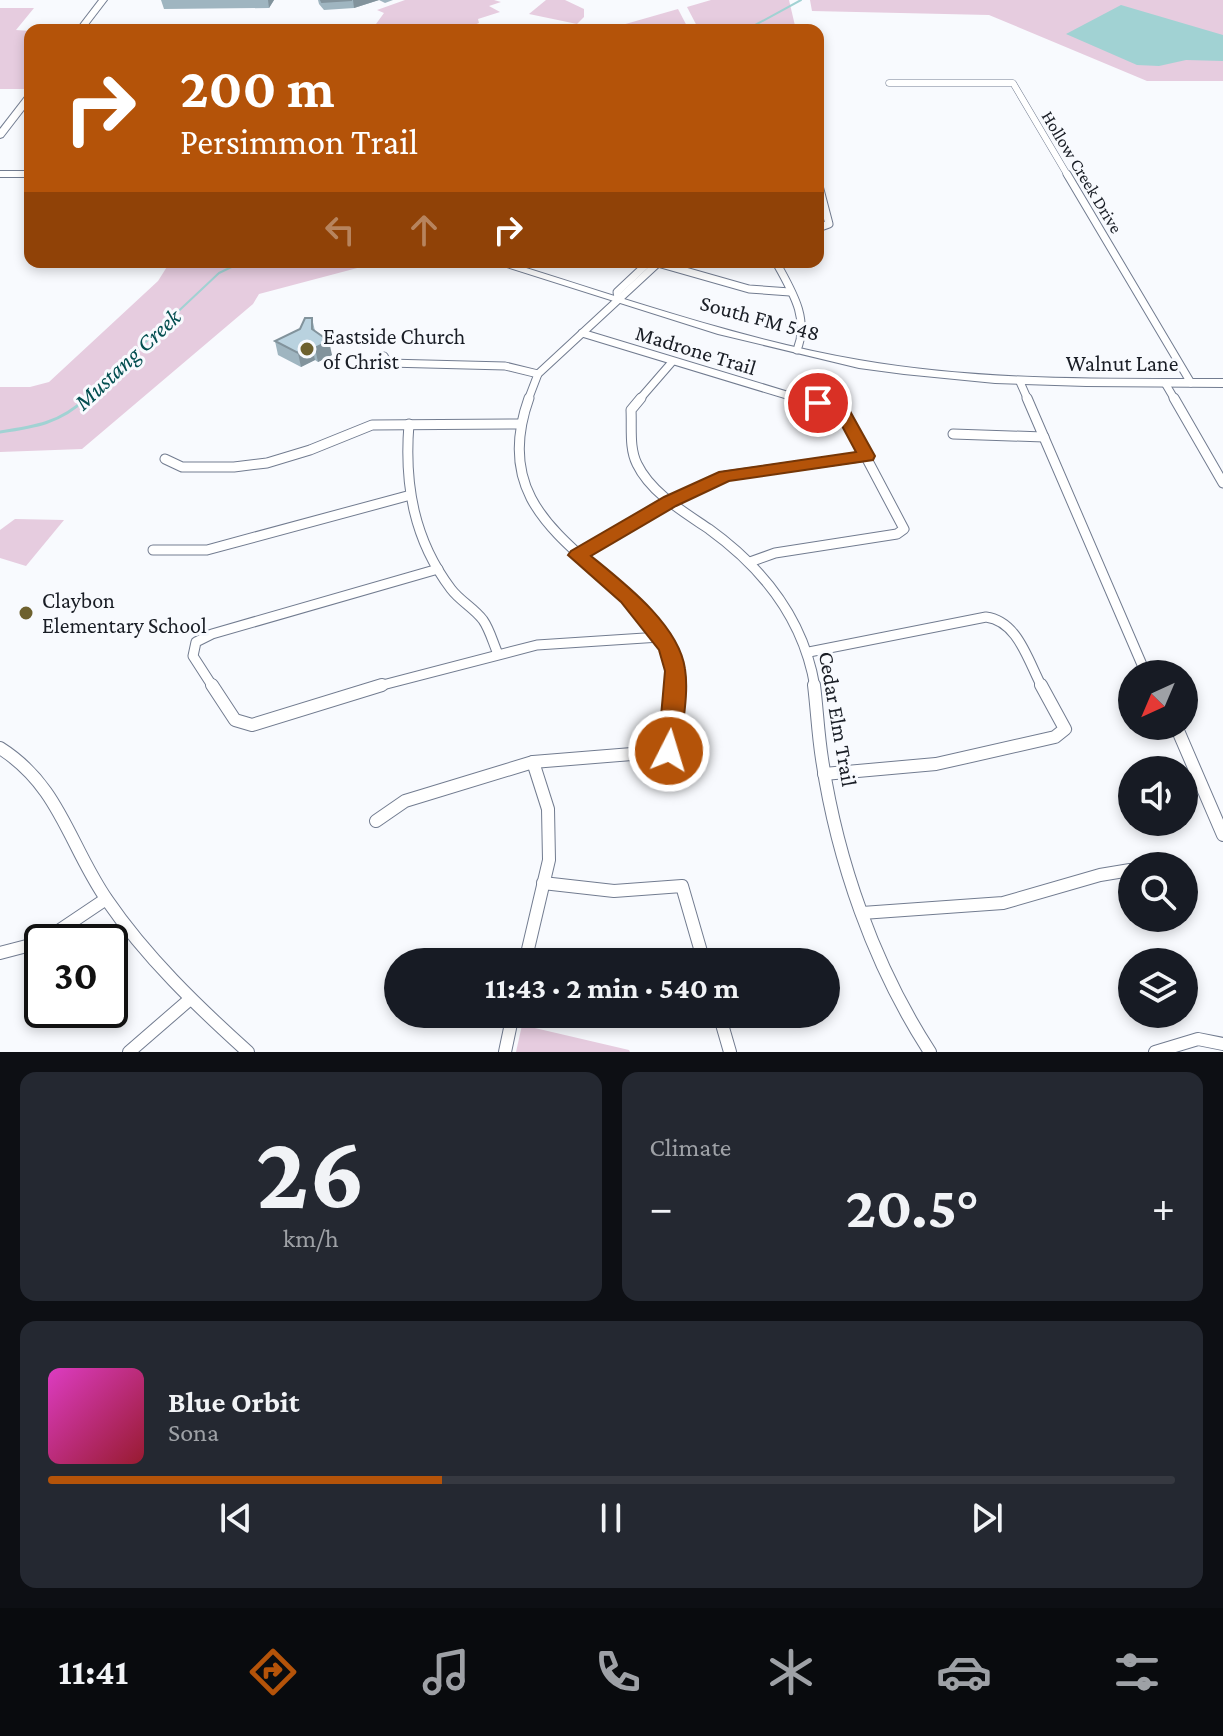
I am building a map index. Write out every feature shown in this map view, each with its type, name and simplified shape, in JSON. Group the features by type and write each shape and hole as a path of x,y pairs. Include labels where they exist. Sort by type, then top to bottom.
{"main road":[{"path":"89,24 103,0"},
{"path":"90,24 112,0"},
{"path":"0,135 24,104"},
{"path":"0,147 24,116"},
{"path":"0,172 24,172"},
{"name":"South FM 548","path":"516,268 797,350 889,368 1020,382"},
{"name":"Walnut Lane","path":"1020,382 1223,383"}],"street":[{"name":"Hollow Creek Drive","path":"889,83 1013,83 1191,383"},
{"path":"824,208 828,225 824,226"},
{"path":"376,821 405,801 533,762 669,751 675,671 669,648 628,597 567,546 528,497 518,451 520,424 538,374 618,298 627,295 649,268"},
{"path":"675,268 749,289 790,292"},
{"path":"779,268 805,330 797,350"},
{"name":"Madrone Trail","path":"582,333 796,399 840,408 904,529 897,534 775,553 750,562"},
{"path":"384,356 388,363 505,366 538,374"},
{"name":"Cedar Elm Trail","path":"672,362 631,410 632,447 638,468 670,501 750,562 787,609 809,652 824,774 862,913 913,1030 930,1052"},
{"path":"1020,382 1140,660"},
{"path":"1165,383 1223,483"},
{"path":"409,424 405,453 407,496 430,557 455,593 483,621 498,654"},
{"path":"165,459 182,467 245,466 310,450 372,425 520,424"},
{"path":"953,434 1044,437"},
{"path":"578,555 670,501 725,476 867,456"},
{"path":"153,550 207,550 407,496"},
{"path":"438,569 212,634 196,642 193,656 235,720 252,725 542,644 626,642 660,637"},
{"path":"809,652 986,617 1001,619 1010,627 1065,729 1055,737 936,764 824,774"},
{"path":"1182,740 1223,835"},
{"path":"0,748 21,758 43,782 106,899 189,1000 248,1052"},
{"path":"528,948 549,860 548,809 533,762"},
{"path":"862,913 1003,903 1118,872"},
{"path":"543,883 614,891 682,886 700,948"},
{"path":"69,924 106,899"},
{"path":"0,953 24,947"},
{"path":"129,1052 189,1000"},
{"path":"505,1052 510,1028"},
{"path":"723,1028 730,1052"},
{"path":"1155,1052 1185,1041 1214,1039 1223,1044"}],"shaded area":[{"path":"405,0 501,2 489,6 500,12 478,19 476,24 376,24 384,13 377,10"},
{"path":"546,0 565,0 584,9 584,17 577,24 529,14"},
{"path":"711,0 789,0 795,24 696,24 687,7"},
{"path":"810,0 1223,0 1223,81 1147,81 989,15 812,11"},
{"path":"0,8 34,8 16,30 24,31 24,89 0,89"},
{"path":"678,9 686,24 626,24"},
{"path":"166,268 357,268 259,294 253,304 82,449 0,452 0,387 30,387 49,382 158,281"},
{"path":"15,519 64,520 26,566 0,558 0,530"},
{"path":"521,1028 535,1028 630,1052 516,1052"}],"water":[{"path":"1121,5 1223,35 1223,61 1186,60 1159,66 1137,65 1066,34"}],"building":[{"path":"305,318 312,318 312,329 329,341 298,353 275,341 300,329"}],"waterway":[{"name":"Mustang Creek","path":"757,24 801,0"},
{"name":"Mustang Creek","path":"84,400 219,273 229,268"},
{"name":"Mustang Creek","path":"0,432 36,426 57,418 86,398"}],"place":[{"name":"Eastside Church of Christ","path":"307,349"},
{"name":"Claybon Elementary School","path":"26,613"}],"route":[{"path":"669,751 675,671 669,648 628,597 578,555 670,501 725,476 867,456 840,408 818,403"}]}
